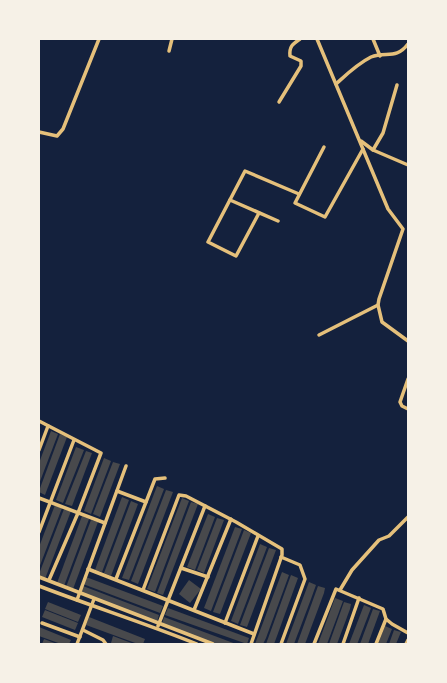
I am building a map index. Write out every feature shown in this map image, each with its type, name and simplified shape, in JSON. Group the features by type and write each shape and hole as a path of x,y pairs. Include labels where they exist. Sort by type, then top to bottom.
{"street":[{"path":"39,132 57,136 63,129 99,39"},
{"path":"169,51 172,39"},
{"path":"278,102 301,66 301,61 290,56 291,46 300,39"},
{"path":"317,39 388,209 403,229 378,305 382,322 408,341"},
{"path":"373,39 380,56"},
{"path":"336,84 359,64 373,56 398,53 408,44"},
{"path":"373,150 383,132 397,85"},
{"path":"360,140 373,150 408,165"},
{"path":"324,147 295,203 325,217 363,148"},
{"path":"259,213 236,256 208,242 245,171 299,194"},
{"path":"230,200 278,221"},
{"path":"319,335 378,305"},
{"path":"408,379 400,402 402,406 408,410"},
{"path":"39,421 74,440 101,452 78,513 49,580"},
{"path":"39,450 48,426"},
{"path":"39,532 74,440"},
{"path":"76,600 80,593 126,466"},
{"path":"116,579 155,479 165,478"},
{"path":"117,491 146,502"},
{"path":"143,590 179,495 186,496 231,519 282,549 281,557 250,644"},
{"path":"39,498 105,523"},
{"path":"158,626 205,506"},
{"path":"340,590 352,570 378,540 389,536 408,517"},
{"path":"194,610 231,519"},
{"path":"225,623 258,536"},
{"path":"281,557 300,565 305,579 281,644"},
{"path":"181,568 208,577"},
{"path":"88,569 254,634"},
{"path":"39,577 158,626 197,644"},
{"path":"39,586 93,606 213,644"},
{"path":"314,644 334,589 340,590 383,609 386,619 408,633"},
{"path":"343,644 359,598"},
{"path":"77,644 93,606 94,599"},
{"path":"376,644 386,619"},
{"path":"42,623 80,637"},
{"path":"83,630 103,640 106,644"},
{"path":"406,644 408,640"}],"building":[{"path":"51,431 58,434 39,484 39,463"},
{"path":"60,434 67,437 45,495 39,491"},
{"path":"76,447 84,450 63,503 56,500"},
{"path":"86,451 92,453 72,506 65,504"},
{"path":"104,458 111,461 91,514 84,511"},
{"path":"113,462 120,464 100,517 93,514"},
{"path":"157,486 164,489 129,580 122,578"},
{"path":"166,490 173,492 138,584 131,581"},
{"path":"122,497 129,500 102,572 95,570"},
{"path":"182,498 189,501 155,592 147,589"},
{"path":"131,501 138,504 111,576 104,573"},
{"path":"191,502 198,504 163,595 157,593"},
{"path":"55,505 62,508 39,568 39,547"},
{"path":"64,509 71,511 45,579 39,576 39,574"},
{"path":"208,514 215,517 195,570 187,567"},
{"path":"82,516 89,519 64,586 57,583"},
{"path":"217,518 224,520 204,573 197,570"},
{"path":"91,520 98,522 73,589 66,587"},
{"path":"235,527 242,529 211,611 204,608"},
{"path":"244,530 251,533 220,614 213,612"},
{"path":"260,544 267,547 238,624 231,621"},
{"path":"269,548 276,550 247,627 240,625"},
{"path":"282,572 289,575 266,638 263,644 255,644"},
{"path":"291,575 298,578 277,636 274,644 266,644"},
{"path":"86,577 163,606 160,613 83,584"},
{"path":"189,580 201,589 190,603 179,594"},
{"path":"309,582 316,585 311,599 294,644 286,644"},
{"path":"83,586 159,615 157,622 80,593"},
{"path":"318,586 325,588 324,593 305,644 297,644"},
{"path":"335,598 343,601 327,644 318,644"},
{"path":"48,602 81,615 78,622 45,609"},
{"path":"344,602 351,604 350,609 337,644 329,644"},
{"path":"364,605 371,608 358,642 357,644 349,644"},
{"path":"168,608 249,638 247,644 165,615"},
{"path":"373,609 380,611 368,644 360,644"},
{"path":"45,610 78,623 75,630 42,617"},
{"path":"89,617 145,639 143,644 138,644 86,625"},
{"path":"164,617 236,644 216,644 162,624"},
{"path":"385,626 392,629 386,644 378,644"},
{"path":"39,627 71,640 69,644 61,644 39,636"},
{"path":"394,630 401,632 396,644 389,644"},
{"path":"113,636 134,644 111,643"},
{"path":"44,639 57,644 42,644"}]}
